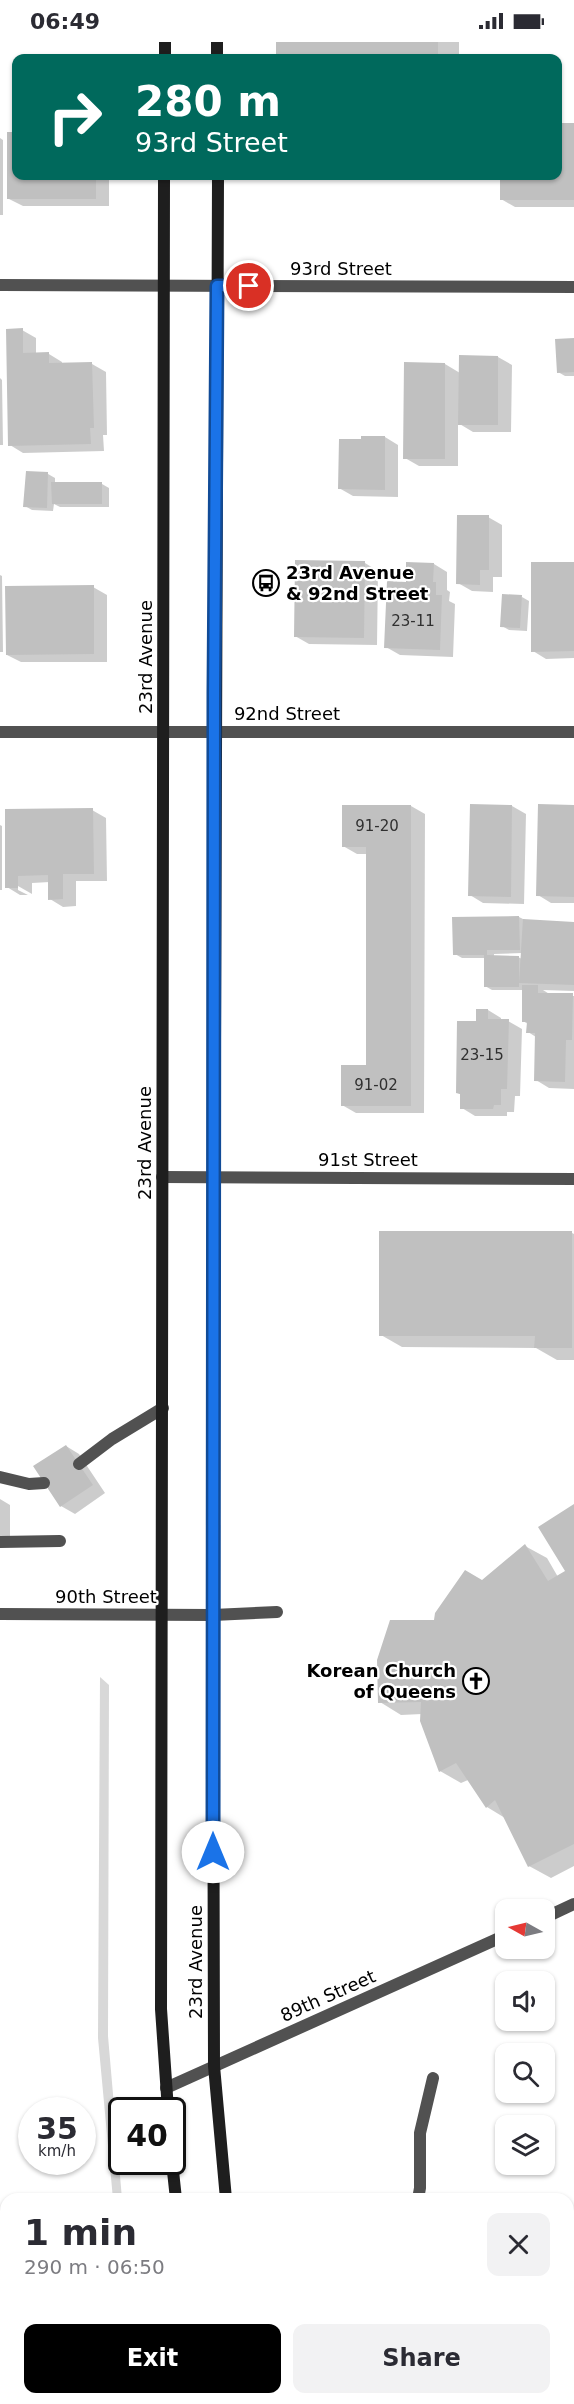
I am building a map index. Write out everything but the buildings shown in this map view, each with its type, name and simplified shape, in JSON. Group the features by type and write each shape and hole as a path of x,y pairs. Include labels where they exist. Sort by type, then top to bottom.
{"street":[{"name":"23rd Avenue","path":"164,180 161,2009 166,2097"},
{"name":"23rd Avenue","path":"218,180 213,1615 214,2066 225,2193"},
{"name":"93rd Street","path":"0,285 574,287"},
{"name":"92nd Street","path":"0,732 574,732"},
{"name":"91st Street","path":"162,1177 574,1179"},
{"path":"79,1464 112,1439 163,1408"},
{"path":"0,1477 29,1484 45,1483"},
{"path":"0,1542 60,1541"},
{"name":"90th Street","path":"0,1614 213,1615 277,1612"},
{"path":"555,1913 574,1904"},
{"name":"89th Street","path":"165,2088 495,1940"},
{"path":"419,2193 420,2133 433,2078"},
{"path":"173,2175 175,2193"}],"shaded area":[{"path":"100,1677 109,1685 108,2036 113,2097 108,2097 108,2145 98,2038"},
{"path":"111,2175 120,2175 121,2193 112,2193"}],"place":[{"name":"23rd Avenue & 92nd Street","path":"266,583"},
{"name":"Korean Church of Queens","path":"476,1681"}],"route":[{"path":"213,1852 216,1177 214,692 217,286 249,286"}]}
